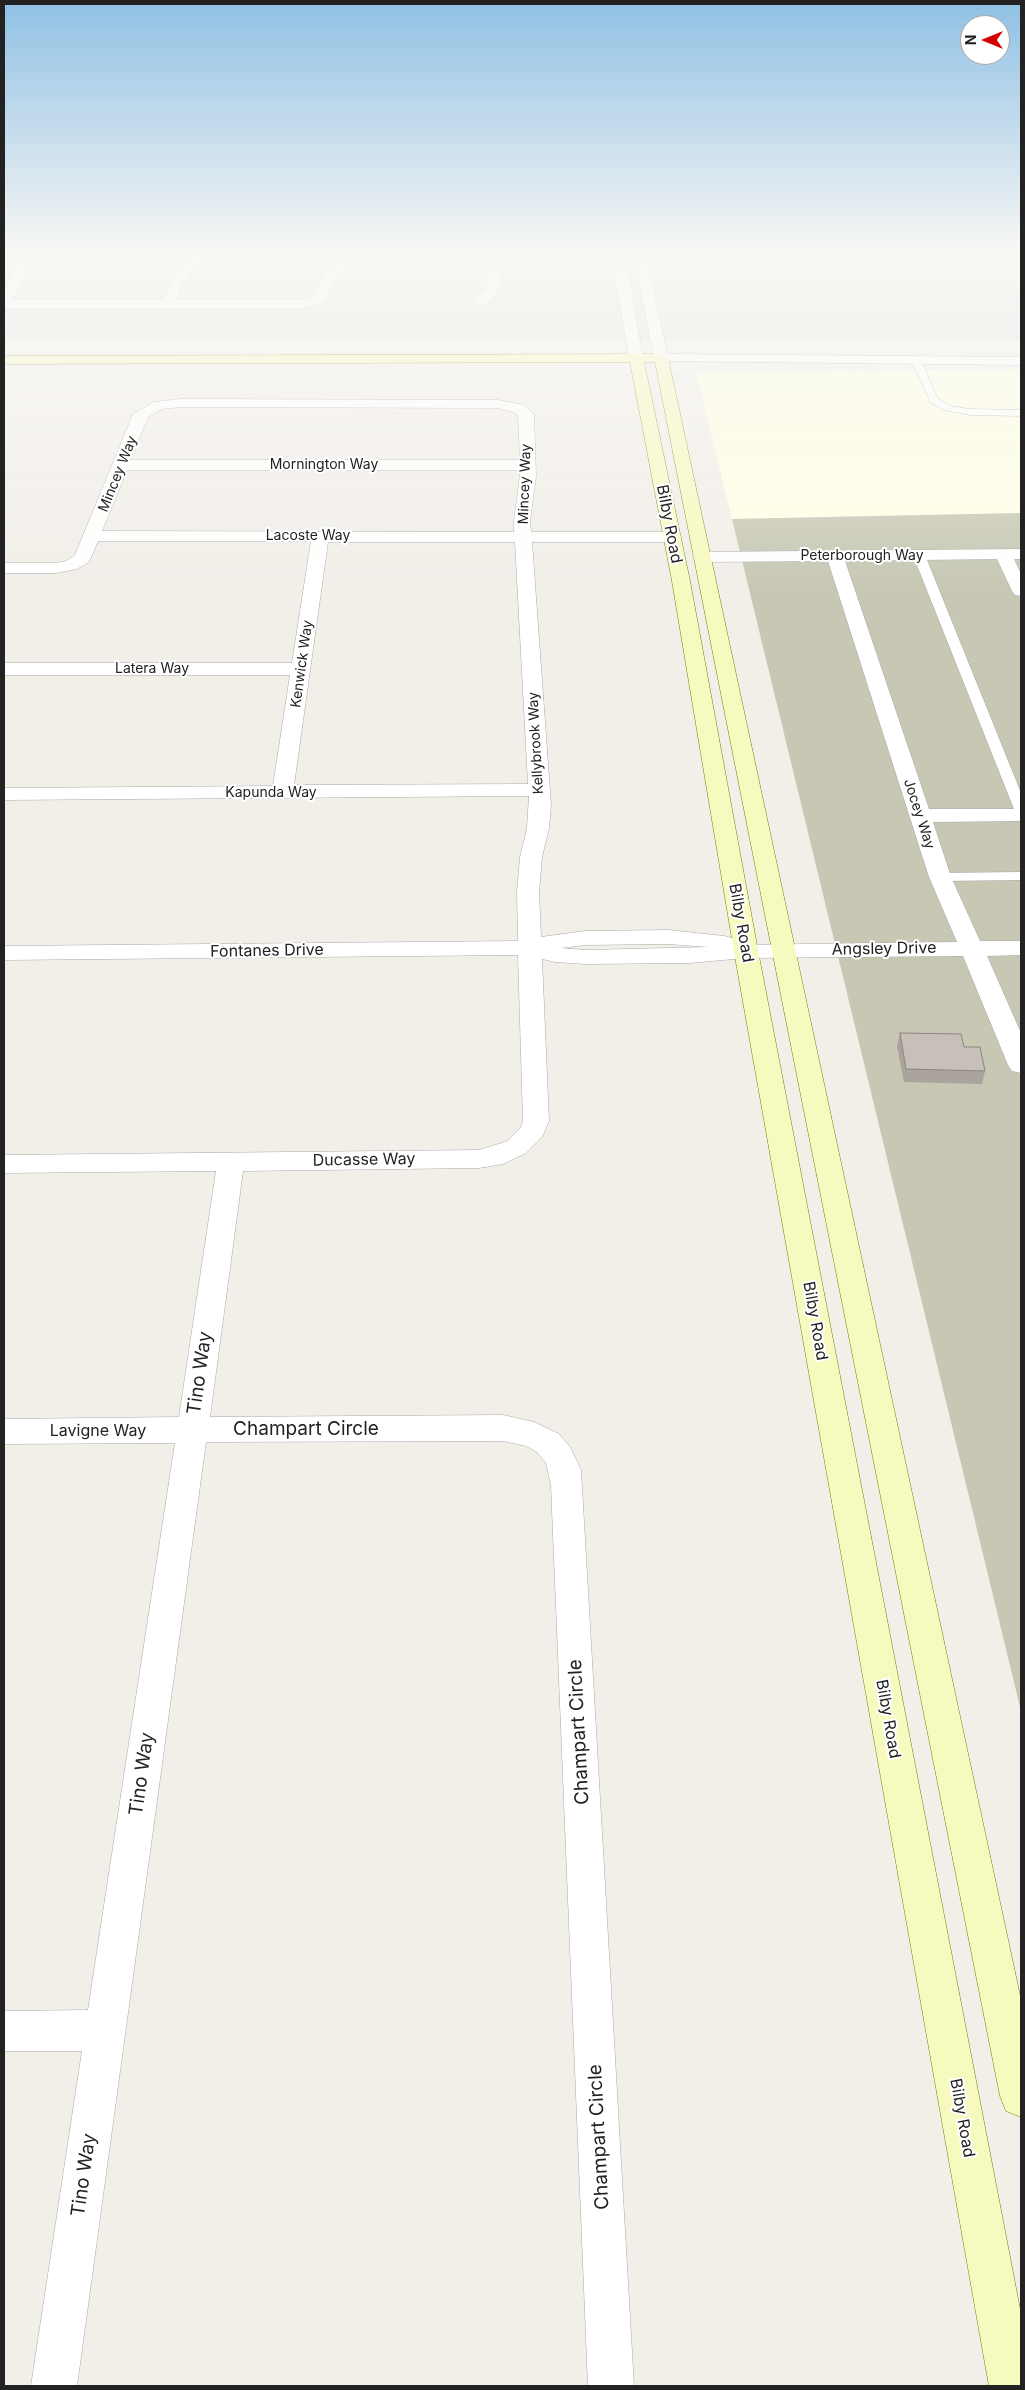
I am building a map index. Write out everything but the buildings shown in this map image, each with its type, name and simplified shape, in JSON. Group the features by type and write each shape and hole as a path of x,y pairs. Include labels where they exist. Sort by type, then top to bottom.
{"main road":[{"name":"Bilby Road","path":"649,368 672,537 746,951 1012,2386"},
{"name":"Bilby Road","path":"651,368 702,557 785,950 1021,2096"}],"street":[{"name":"Mincey Way","path":"4,568 56,568 71,565 83,558 141,414 159,405 181,403 513,406 523,410 526,414 528,476 523,506 524,536"},
{"name":"Mornington Way","path":"121,465 527,465"},
{"name":"Lacoste Way","path":"93,536 672,537"},
{"name":"Kenwick Way","path":"283,792 320,536"},
{"name":"Kellybrook Way","path":"524,536 539,790 539,822 529,874 530,948"},
{"name":"Peterborough Way","path":"702,557 1021,554"},
{"path":"1003,555 1021,591"},
{"name":"Jocey Way","path":"834,556 940,877 1002,1016 1021,1066"},
{"name":"Latera Way","path":"4,669 301,669"},
{"name":"Kapunda Way","path":"4,794 539,790"},
{"path":"920,816 1021,815"},
{"name":"Fontanes Drive","path":"4,953 530,948 555,955 586,957 689,956 746,951"},
{"name":"Ducasse Way","path":"4,1164 479,1159 493,1157 517,1147 526,1140 536,1122 530,948"},
{"name":"Angsley Drive","path":"746,951 1021,948"},
{"name":"Tino Way","path":"54,2386 231,1162"},
{"name":"Champart Circle","path":"192,1430 503,1428 534,1435 548,1444 559,1456 566,1470 611,2386"},
{"name":"Lavigne Way","path":"4,1431 192,1430"},
{"path":"4,2031 105,2030"}],"lane":[{"path":"919,368 934,401 947,408 970,412 1021,413"},
{"path":"919,555 1021,809"},
{"path":"940,877 1021,876"}],"shaded area":[{"path":"1021,370 1021,513 732,519 696,372"},
{"path":"1021,513 1021,1711 732,519"}]}
